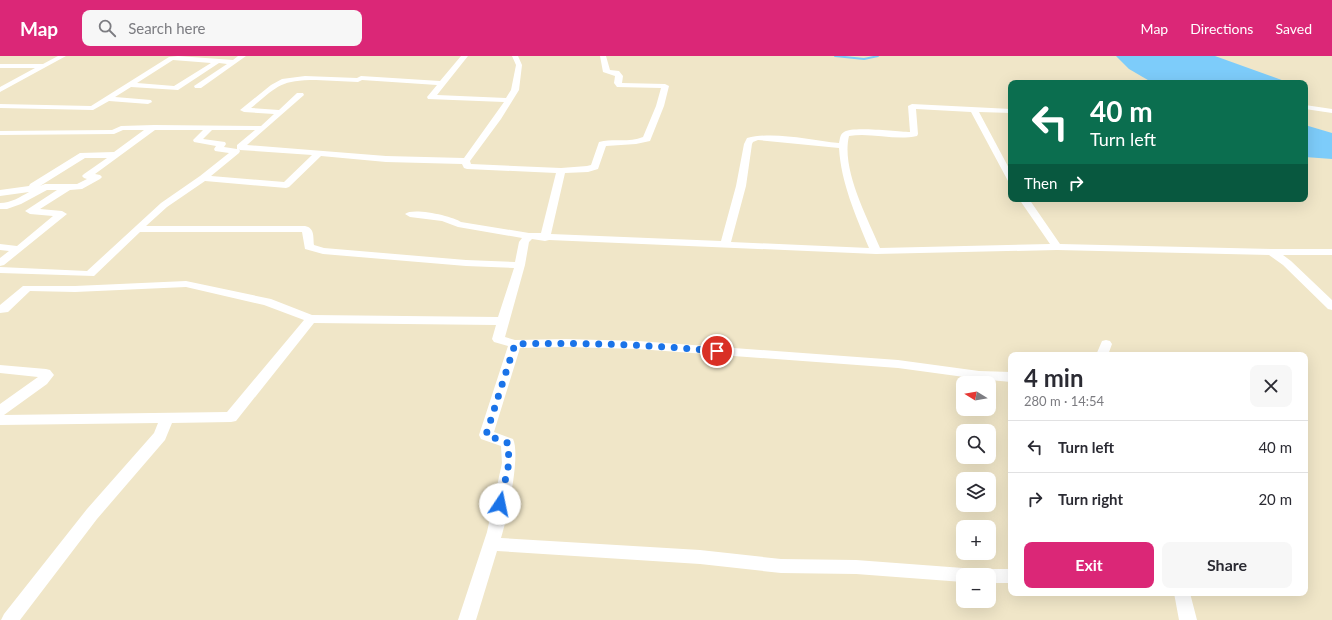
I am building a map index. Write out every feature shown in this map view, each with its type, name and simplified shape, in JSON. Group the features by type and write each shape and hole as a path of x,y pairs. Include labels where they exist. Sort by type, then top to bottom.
{"street":[{"path":"0,90 63,56"},
{"path":"198,86 243,56"},
{"path":"465,56 430,97 508,100"},
{"path":"515,56 519,65 515,90 493,125 466,160 467,166 561,171 588,169 595,167 602,144 608,142 634,142 647,139 660,106 665,86 620,85 618,83 619,76 616,73 607,72 602,56"},
{"path":"0,106 93,108 173,57 235,62"},
{"path":"130,85 175,88 218,61"},
{"path":"0,66 45,66"},
{"path":"280,112 244,110 279,82 298,79 326,78 358,80 361,78 442,83"},
{"path":"75,289 164,205 203,178 300,95"},
{"path":"107,99 148,102"},
{"path":"876,251 854,200 842,146 843,138 847,133 870,132 909,135 914,134 912,106 1008,111"},
{"path":"1308,107 1332,111"},
{"path":"977,110 975,112 977,117 1008,174"},
{"path":"0,133 114,132 121,128 154,127 263,128"},
{"path":"0,193 45,187 80,187 97,176 87,176 154,127"},
{"path":"211,127 197,140 222,144 218,149 386,159 466,160"},
{"path":"725,245 750,140 770,138 842,146"},
{"path":"203,178 286,185 318,154"},
{"path":"26,190 83,155 117,155"},
{"path":"546,238 561,171"},
{"path":"0,206 8,206 18,202 45,187"},
{"path":"0,263 62,214 30,211 68,187"},
{"path":"18,202 41,204"},
{"path":"1026,202 1057,247"},
{"path":"410,214 454,221 458,224 546,238 876,251 1057,247 1332,252"},
{"path":"137,229 305,229 308,232 309,247 324,251 459,263 520,265"},
{"path":"529,236 524,242 520,265 498,340 515,344 566,343 638,345 898,364 979,375 1008,377"},
{"path":"0,247 19,248"},
{"path":"1271,252 1287,262 1332,306"},
{"path":"0,270 90,274"},
{"path":"1,311 27,288 75,289 113,286 186,284 266,302 311,319 503,321"},
{"path":"0,420 231,417 311,319"},
{"path":"467,620 491,544 507,471 508,443 486,435 515,344"},
{"path":"0,369 46,373 48,375 0,412"},
{"path":"10,620 92,514 160,436 167,417"},
{"path":"491,544 700,557 781,566 856,567 956,575"},
{"path":"996,576 1008,576"},
{"path":"1183,596 1188,620"}],"water":[{"path":"1116,56 1215,56 1282,80 1148,80 1129,69"},
{"path":"1308,126 1332,133 1332,159 1308,157"}],"waterway":[{"path":"835,56 864,59 878,56"}],"route":[{"path":"500,504 509,463 508,443 486,435 508,370 515,344 566,343 638,345 717,351"}]}
